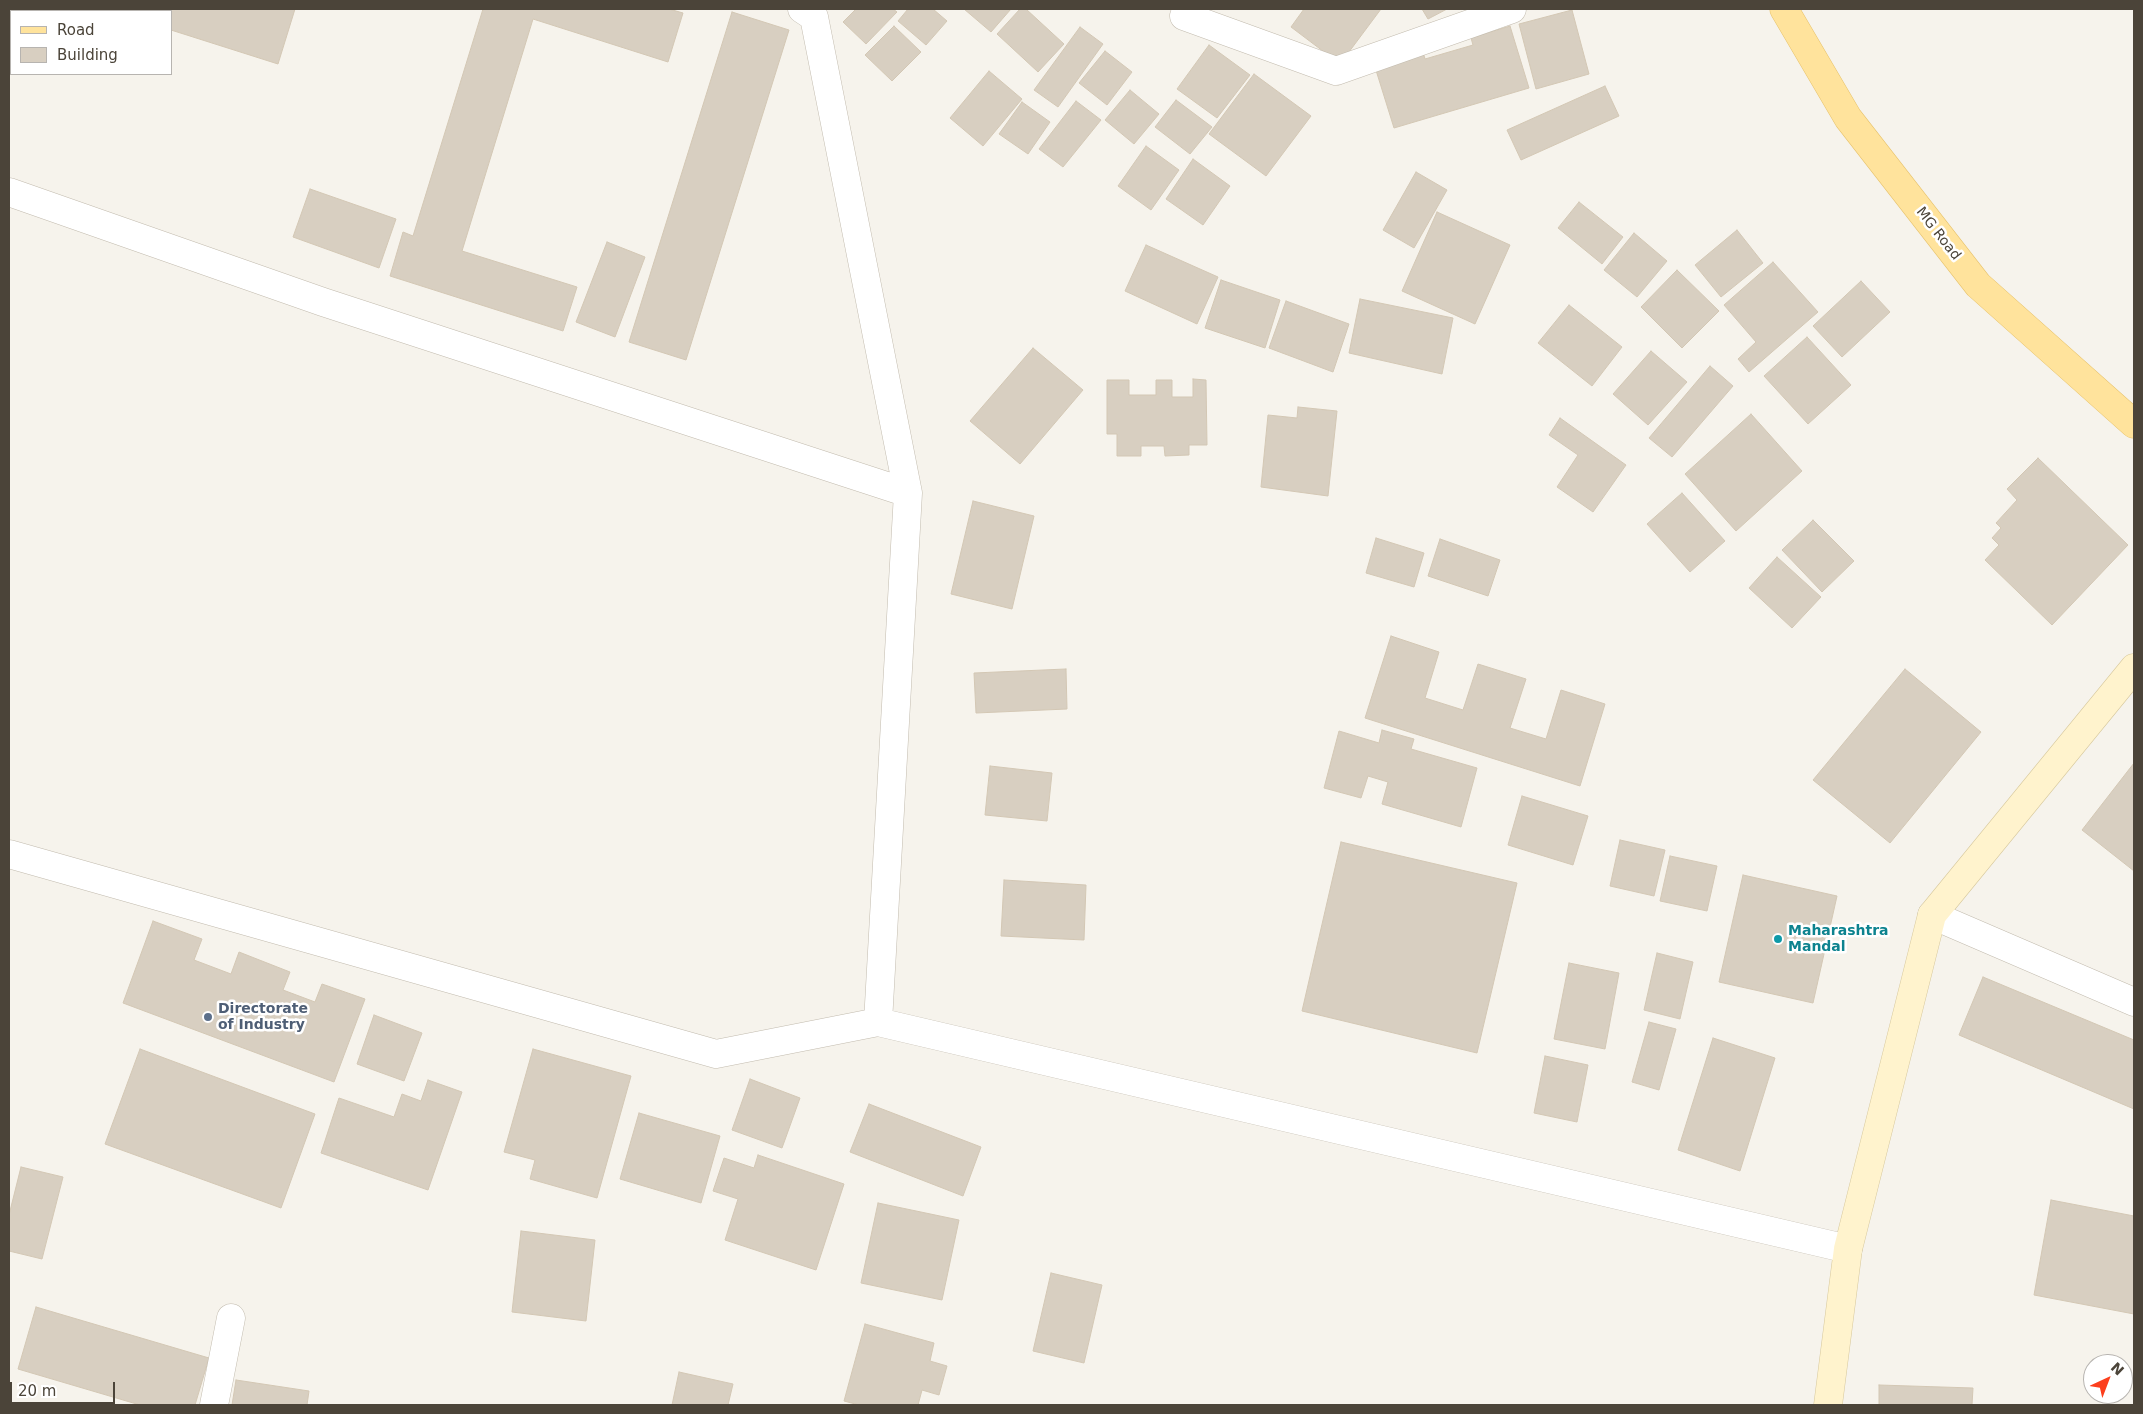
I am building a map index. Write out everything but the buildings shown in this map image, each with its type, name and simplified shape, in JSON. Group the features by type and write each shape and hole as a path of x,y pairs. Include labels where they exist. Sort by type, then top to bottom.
{"main road":[{"name":"MG Road","path":"1784,9 1848,118 1978,284 2134,424"},
{"path":"1828,1405 1848,1249 1932,915 2134,668"}],"street":[{"path":"802,9 814,17 908,493 878,1022"},
{"path":"1184,16 1336,71 1512,9"},
{"path":"9,192 323,302 908,493"},
{"path":"9,854 716,1054 878,1022 1848,1249"},
{"path":"1932,915 2134,1002"},
{"path":"214,1405 231,1318"}],"place":[{"name":"Maharashtra Mandal","path":"1778,939"},
{"name":"Directorate of Industry","path":"208,1017"}]}
